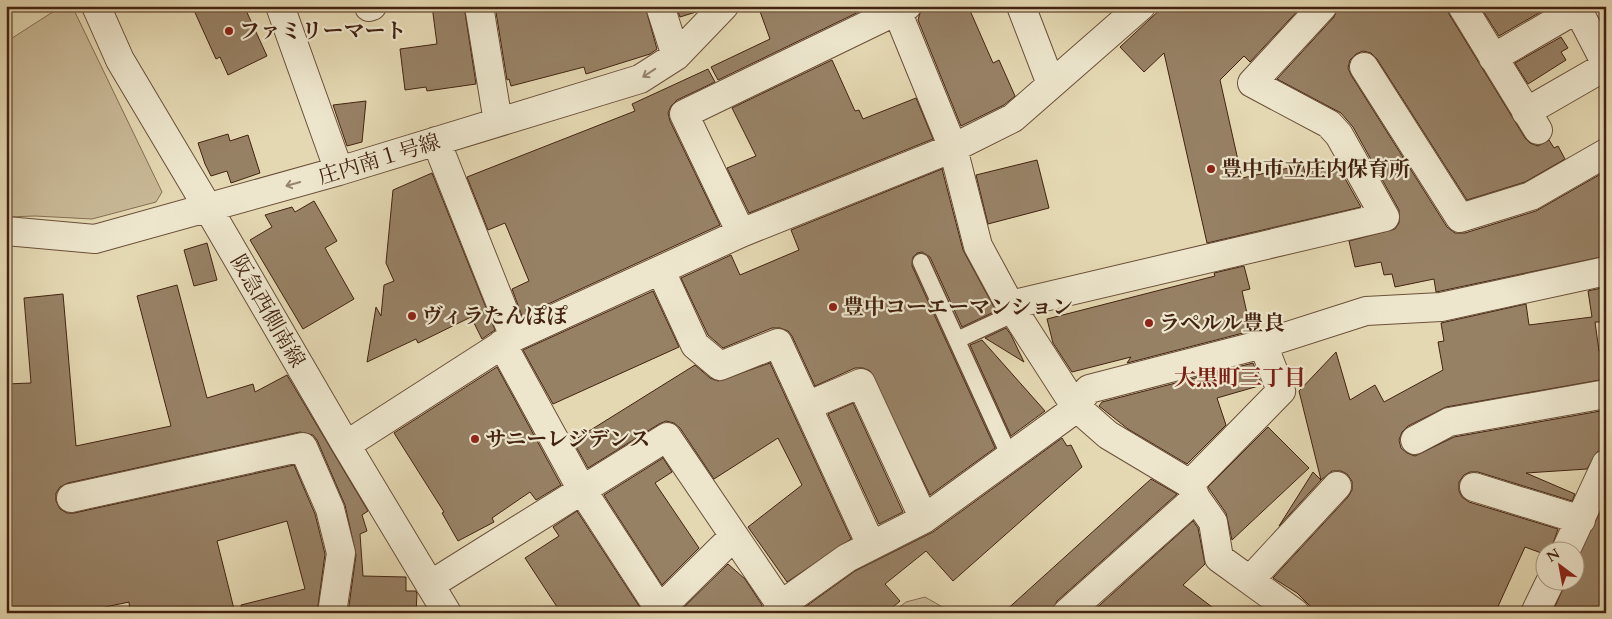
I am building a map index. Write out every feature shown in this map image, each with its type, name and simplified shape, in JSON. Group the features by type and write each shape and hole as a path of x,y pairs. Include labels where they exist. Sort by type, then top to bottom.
{"street":[{"name":"阪急西側南線","path":"96,6 120,60 447,613"},
{"path":"280,6 339,171"},
{"path":"478,6 498,122"},
{"path":"660,6 676,56"},
{"name":"庄内南１号線","path":"6,231 95,239 339,171 640,79 676,56 724,6"},
{"path":"1021,6 1051,84"},
{"path":"346,445 508,340 741,233 953,148 1014,118 1141,6"},
{"path":"1013,309 1385,217 1334,129 1306,111 1252,83 1323,6"},
{"path":"1462,6 1493,58 1532,121 1606,65 1576,8 1493,58"},
{"path":"741,233 684,114 900,8 953,148 978,246 1013,309 1075,406 1108,435 1193,491 1213,522 1219,558 1295,613"},
{"path":"1364,67 1460,218 1531,196 1606,153"},
{"path":"436,142 508,340 582,490 658,611 734,536"},
{"path":"661,271 696,344 720,366 778,343 871,545"},
{"path":"430,585 667,437 734,536 778,609 847,558 924,519 1067,415 1089,389 1263,344 1366,311 1441,307 1606,271"},
{"path":"1067,613 1193,491 1281,391 1263,344"},
{"path":"807,406 860,383 924,519"},
{"path":"1415,440 1448,422 1606,394"},
{"path":"71,498 303,447 330,509 341,552 332,613"},
{"path":"1570,542 1606,464"},
{"path":"1250,580 1337,486"},
{"path":"1474,487 1581,520"},
{"path":"1535,613 1545,592"}],"lane":[{"path":"921,262 1010,456"},
{"path":"956,340 1013,309"}],"shaded area":[{"path":"62,6 72,6 162,192 156,202 92,219 35,216 6,217 6,42"},
{"path":"925,597 953,613 892,613 906,602"}],"building":[{"name":"ファミリーマート","path":"192,6 244,6 267,56 228,75 220,57 216,59"},
{"path":"432,6 464,6 476,84 427,91 426,87 405,90 400,49 437,44"},
{"path":"495,6 645,6 657,49 650,54 586,74 584,67 511,86 509,79 507,80"},
{"path":"676,6 696,6 696,12 680,17"},
{"path":"758,6 871,6 718,80 711,67 770,39"},
{"path":"922,6 968,6 993,63 999,60 1015,96 1004,105 961,126 918,20"},
{"path":"1164,6 1302,6 1250,62 1244,56 1220,80 1242,178 1303,165 1305,173 1338,166 1361,207 1207,243 1164,53 1144,72 1120,47"},
{"path":"1338,6 1446,6 1449,14 1525,138 1530,143 1538,146 1549,140 1554,148 1558,146 1565,159 1525,182 1467,200 1377,59 1371,53 1363,51 1356,54 1350,60 1348,68 1351,75 1447,227 1455,233 1465,233 1536,211 1606,171 1606,256 1436,292 1434,279 1395,287 1392,274 1384,275 1381,262 1355,267 1349,241 1395,229 1399,223 1399,210 1353,127 1341,113 1277,79 1334,17"},
{"path":"1480,6 1542,6 1544,10 1499,36"},
{"path":"1561,37 1568,48 1561,52 1566,60 1528,84 1515,63"},
{"path":"832,60 855,111 859,110 863,119 916,98 933,139 749,213 727,168 756,156 732,108"},
{"path":"708,69 715,82 677,100 671,106 668,113 670,121 720,225 522,316 512,289 529,281 505,223 488,230 467,177 635,111 632,104"},
{"path":"366,101 362,142 347,146 333,105"},
{"path":"228,134 230,141 248,135 260,173 231,183 227,171 211,176 198,143"},
{"path":"1037,160 1049,208 988,224 976,175"},
{"path":"942,169 963,250 996,311 962,327 930,257 922,252 917,253 913,257 912,266 995,448 930,495 870,371 863,368 855,368 815,386 792,336 788,331 780,328 772,328 723,348 708,335 681,278 731,255 740,275 799,250 791,230"},
{"path":"432,173 495,330 482,339 471,317 418,343 416,339 367,362 376,307 381,316 384,285 394,281 386,263 393,190"},
{"path":"314,201 337,241 325,248 354,299 303,329 250,240 272,227 265,215 292,207 295,212"},
{"path":"207,243 217,280 194,286 184,250"},
{"name":"ラペルル豊良","path":"1244,266 1250,289 1242,291 1251,331 1127,363 1131,357 1072,372 1053,343 1047,319 1215,276 1214,273"},
{"path":"177,285 207,398 253,384 255,392 287,375 368,511 362,515 367,531 360,534 363,576 406,577 406,591 416,591 417,594 416,613 348,613 356,555 345,505 317,440 313,435 300,432 68,483 60,487 56,493 56,501 60,509 67,513 74,513 294,465 315,514 325,554 317,613 242,613 241,605 305,589 287,521 217,541 235,613 130,613 129,602 77,613 6,613 6,384 31,383 24,298 63,294 76,446 171,426 137,296"},
{"path":"1606,287 1606,322 1595,322 1599,351 1606,350 1606,379 1446,407 1408,426 1402,432 1399,440 1401,448 1415,456 1454,437 1606,410 1606,449 1597,452 1587,469 1526,473 1575,494 1572,501 1478,472 1470,472 1464,475 1459,482 1459,491 1462,497 1469,502 1558,529 1553,542 1534,542 1534,550 1525,547 1495,613 1317,613 1297,593 1273,578 1348,497 1352,490 1352,481 1347,474 1341,471 1332,471 1321,480 1299,391 1336,352 1350,400 1375,385 1384,402 1443,370 1438,342 1444,341 1441,323 1526,304 1529,325 1592,317 1588,291"},
{"path":"653,291 679,347 553,404 523,350"},
{"path":"1006,328 1011,335 1024,362 985,338"},
{"path":"982,340 1045,411 1011,436 970,345"},
{"path":"770,363 851,539 787,582 748,527 802,485 778,438 714,479 680,428 674,423 666,421 659,424 588,468 573,441 695,365 710,378 718,381"},
{"path":"1253,363 1262,385 1217,398 1226,425 1187,464 1128,429 1099,406 1102,402"},
{"path":"497,367 561,485 536,500 530,492 492,518 494,522 458,541 442,513 444,512 394,433"},
{"path":"853,403 903,512 879,524 828,414"},
{"path":"1268,427 1309,468 1232,540 1226,513 1208,487"},
{"path":"1062,438 1067,446 1071,445 1082,467 953,581 926,551 885,584 900,601 886,613 809,613 805,607 855,571 933,532"},
{"path":"663,458 672,472 655,483 699,548 662,585 604,495"},
{"path":"1313,472 1321,480 1279,526"},
{"path":"1151,479 1177,494 1057,601 1052,613 1003,613"},
{"path":"1603,506 1606,507 1606,613 1552,613 1561,592 1584,592 1584,544"},
{"path":"577,511 641,609 641,613 561,613 525,558 559,536 553,527"},
{"path":"1193,521 1198,528 1205,564 1183,585 1220,613 1091,613"},
{"path":"728,564 745,579 762,605 760,613 678,613"}],"place":[{"name":"ファミリーマート","path":"229,31"},
{"name":"豊中市立庄内保育所","path":"1211,169"},
{"name":"豊中コーエーマンション","path":"833,307"},
{"name":"ヴィラたんぽぽ","path":"412,316"},
{"name":"ラペルル豊良","path":"1149,323"},
{"name":"サニーレジデンス","path":"475,439"}],"district":[{"name":"大黒町三丁目","path":"1240,377"}]}
